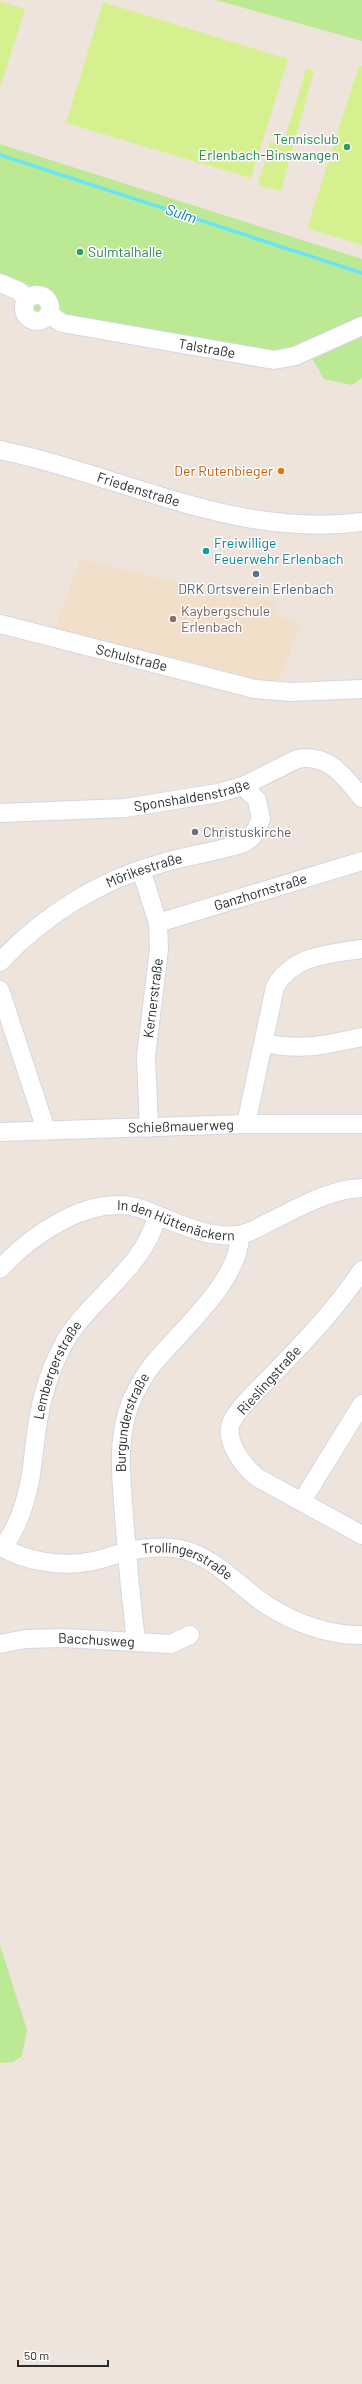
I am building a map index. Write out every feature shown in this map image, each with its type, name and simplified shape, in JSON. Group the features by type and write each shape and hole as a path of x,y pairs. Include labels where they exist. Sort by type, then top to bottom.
{"street":[{"name":"Talstraße","path":"0,283 19,291 27,300 23,309 27,318 33,321 40,322 49,314 62,322 274,360 295,356 362,326"},
{"name":"Friedenstraße","path":"0,450 53,462 144,492 227,516 278,522 326,524 362,522"},
{"name":"Schulstraße","path":"0,624 264,690 290,692 362,689"},
{"name":"Sponshaldenstraße","path":"0,813 126,808 218,793 243,786 297,759 314,758 335,767 362,798"},
{"name":"Mörikestraße","path":"0,962 36,928 75,900 105,884 141,870 196,854 233,846 252,836 261,819 260,810 257,800 243,786"},
{"name":"Ganzhornstraße","path":"158,923 362,860"},
{"name":"Kernerstraße","path":"141,870 158,923 159,949 146,1056 149,1128"},
{"path":"246,1124 275,987 289,968 315,957 362,949"},
{"path":"0,990 46,1130"},
{"path":"264,1043 285,1047 309,1048 362,1037"},
{"name":"Schießmauerweg","path":"0,1132 246,1124 362,1124"},
{"name":"In den Hüttenäckern","path":"0,1268 44,1231 75,1214 98,1208 117,1206 140,1209 202,1231 220,1235 240,1235 327,1195 351,1188 362,1188"},
{"name":"Lembergerstraße","path":"1,1547 23,1508 33,1464 42,1400 60,1351 68,1334 128,1269 143,1249 154,1227 157,1216"},
{"name":"Burgunderstraße","path":"136,1642 126,1551 120,1464 121,1444 128,1412 150,1368 200,1313 221,1283 237,1256 240,1235"},
{"name":"Rieslingstraße","path":"362,1270 332,1311 248,1400 232,1422 230,1429 237,1455 246,1469 258,1478 362,1535"},
{"path":"302,1501 362,1404"},
{"name":"Trollingerstraße","path":"1,1547 31,1559 62,1564 87,1562 126,1551 179,1549 204,1558 226,1572 268,1605 293,1620 318,1629 362,1635"},
{"name":"Bacchusweg","path":"0,1644 26,1639 63,1638 171,1644 190,1635"}],"shaded area":[{"name":"Kaybergschule Erlenbach","path":"80,559 238,597 276,601 274,614 302,624 279,678 266,686 54,632"}],"green space":[{"path":"216,0 362,0 362,41"},
{"path":"0,1 25,9 0,88"},
{"path":"103,2 288,59 251,178 66,123"},
{"name":"Tennisclub Erlenbach-Binswangen","path":"359,66 362,66 362,245 307,228"},
{"path":"306,69 314,71 281,191 258,185 270,142 283,145"},
{"path":"0,144 362,259 362,378 352,385 324,379 306,348 286,355 63,320 51,297 43,290 0,275"},
{"path":"37,296 45,300 49,308 45,316 37,320 29,316 25,308 29,300"},
{"path":"0,1945 27,2030 22,2056 13,2062 0,2063"}],"waterway":[{"name":"Sulm","path":"0,155 362,273"}],"place":[{"name":"Tennisclub Erlenbach-Binswangen","path":"347,147"},
{"name":"Sulmtalhalle","path":"80,252"},
{"name":"Der Rutenbieger","path":"281,471"},
{"name":"Freiwillige Feuerwehr Erlenbach","path":"206,551"},
{"name":"DRK Ortsverein Erlenbach","path":"256,574"},
{"name":"Kaybergschule Erlenbach","path":"173,619"},
{"name":"Christuskirche","path":"195,832"}]}
